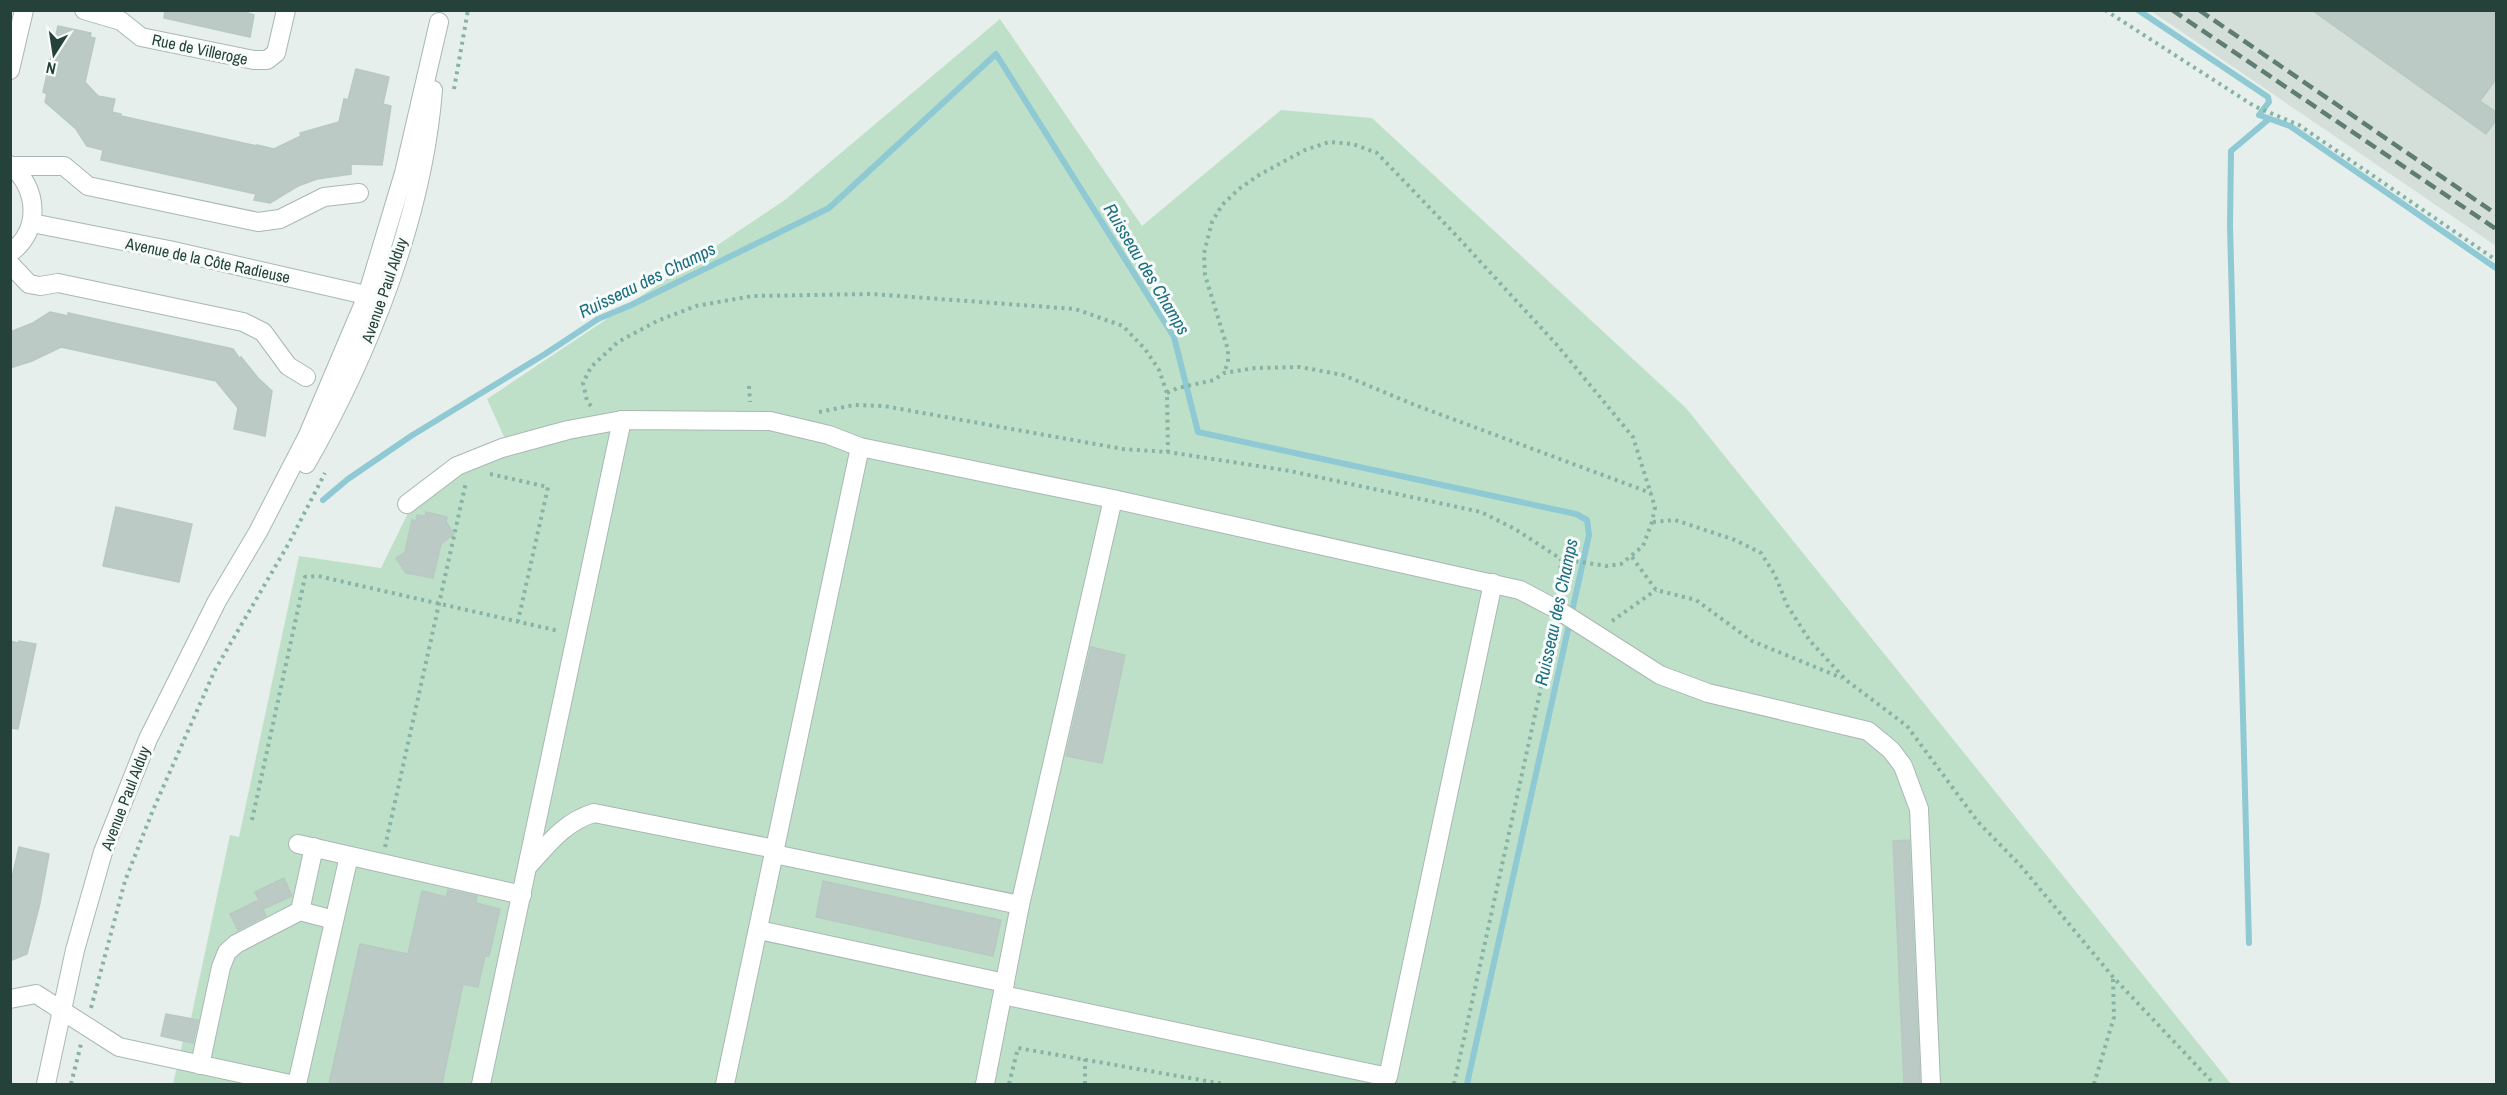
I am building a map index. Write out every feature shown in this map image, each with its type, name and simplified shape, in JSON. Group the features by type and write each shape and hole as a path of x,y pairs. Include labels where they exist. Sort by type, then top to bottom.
{"street":[{"path":"10,70 24,10"},
{"name":"Rue de Villeroge","path":"84,10 121,21 141,37 254,60 267,60 276,52 286,10"},
{"name":"Avenue Paul Alduy","path":"46,1084 75,950 103,852 148,739 217,601 258,532 298,478 333,418 422,171 432,106 439,16"},
{"path":"11,165 64,166 88,186 258,222 280,219 324,197 359,193"},
{"path":"10,252 26,236 32,223 33,207 31,191 23,177 11,165"},
{"name":"Avenue de la Côte Radieuse","path":"32,223 169,250 375,297"},
{"path":"10,264 29,284 40,286 58,283 243,322 263,332 288,366 306,377"},
{"path":"482,1084 622,420"},
{"path":"407,504 457,466 502,448 568,430 622,420 770,421 829,435 860,447 1113,499 1520,590 1566,615 1660,675 1708,693 1868,731 1891,750 1903,766 1919,809 1931,1084"},
{"path":"724,1084 759,930 860,447"},
{"path":"985,1084 1020,905 1113,499"},
{"path":"759,930 1388,1077 1493,583"},
{"path":"528,866 566,827 579,818 594,813 1020,905"},
{"path":"300,911 306,846 522,895"},
{"path":"297,1084 349,856"},
{"path":"200,1065 221,967 227,952 236,944 300,911 334,920"},
{"path":"10,999 36,994 119,1047 290,1084"}],"path":[{"path":"453,94 468,10"},
{"path":"2105,10 2254,106 2299,125 2496,260"},
{"path":"813,413 854,405 884,406 1123,449 1168,452 1290,471 1481,512 1515,529 1561,559 1592,565 1621,564 1643,546 1655,507 1633,437 1557,345 1377,153 1353,144 1329,142 1305,150 1259,175 1222,205 1212,222 1204,254 1205,275 1228,350 1228,362 1224,373"},
{"path":"622,420 597,413 587,401 584,383 591,367 618,342 657,321 696,306 752,296 872,294 1075,309 1123,326 1145,349 1160,370 1167,393 1168,452"},
{"path":"1167,393 1178,388 1214,380 1224,373 1255,368 1300,367 1343,375 1414,405 1652,494"},
{"path":"71,1084 125,881 158,799 214,670 289,543 327,470"},
{"path":"481,471 548,487 518,621"},
{"path":"381,864 467,480"},
{"path":"1652,522 1675,520 1735,540 1761,553 1775,575 1787,605 1810,640 1846,680 1907,726 1978,822 2020,865 2113,976 2214,1084"},
{"path":"1632,557 1656,590 1696,600 1752,641 1846,680"},
{"path":"1454,1084 1566,615 1561,559"},
{"path":"252,820 305,577 318,576 577,635"},
{"path":"1594,634 1656,590"},
{"path":"2094,1084 2114,1017 2113,976"},
{"path":"1009,1084 1017,1048 1224,1084"},
{"path":"1084,1084 1086,1059"}],"shaded area":[{"path":"2151,11 2496,11 2496,246"}],"green space":[{"path":"1000,19 1142,226 1281,110 1372,118 1686,408 2231,1084 173,1084 183,1041 161,1036 166,1014 191,1018 230,835 239,837 299,556 381,568 410,509 506,441 487,399 785,200"}],"building":[{"path":"165,10 248,10 248,13 254,15 250,37 164,18"},
{"path":"2312,10 2496,10 2496,79 2480,101 2496,112 2496,120 2486,134"},
{"path":"58,26 91,33 90,37 95,38 85,82 98,96 115,99 112,112 121,114 121,116 274,149 301,136 300,133 339,122 344,99 348,100 356,69 389,77 383,104 391,106 382,165 351,164 351,174 317,179 298,186 270,203 254,200 256,194 101,160 103,150 87,146 76,129 45,102 47,94 43,92"},
{"path":"50,312 68,316 68,313 233,349 272,391 265,436 234,429 238,408 216,381 61,347 32,361 10,368 10,332 33,323"},
{"path":"116,507 192,524 179,582 103,566"},
{"path":"426,512 447,517 446,522 454,534 441,544 433,578 406,573 396,558 405,552 412,520 416,521 417,515 425,516"},
{"path":"10,641 36,644 18,729 10,728"},
{"path":"1091,647 1125,655 1102,763 1066,756"},
{"path":"1909,840 1920,1084 1904,1084 1893,841"},
{"path":"19,847 49,854 27,954 10,961 10,886"},
{"path":"284,878 292,896 263,909 266,916 238,930 230,914 259,900 255,892"},
{"path":"823,881 1001,920 993,956 816,917"},
{"path":"448,890 477,896 476,903 500,909 489,956 485,956 478,987 463,984 442,1084 329,1084 360,944 408,954 422,891 446,897"},
{"path":"166,1014 198,1020 193,1043 161,1036"}],"waterway":[{"path":"2138,10 2268,97 2269,102 2259,115 2290,126 2496,268"},
{"name":"Ruisseau des Champs","path":"323,500 348,479 411,436 598,319 829,208 996,54 1174,337 1198,432 1576,514 1587,520 1589,535 1467,1084"},
{"path":"2249,943 2230,226 2231,151 2269,119"}],"railway":[{"path":"2172,10 2496,229"},
{"path":"2199,10 2496,214"}]}
